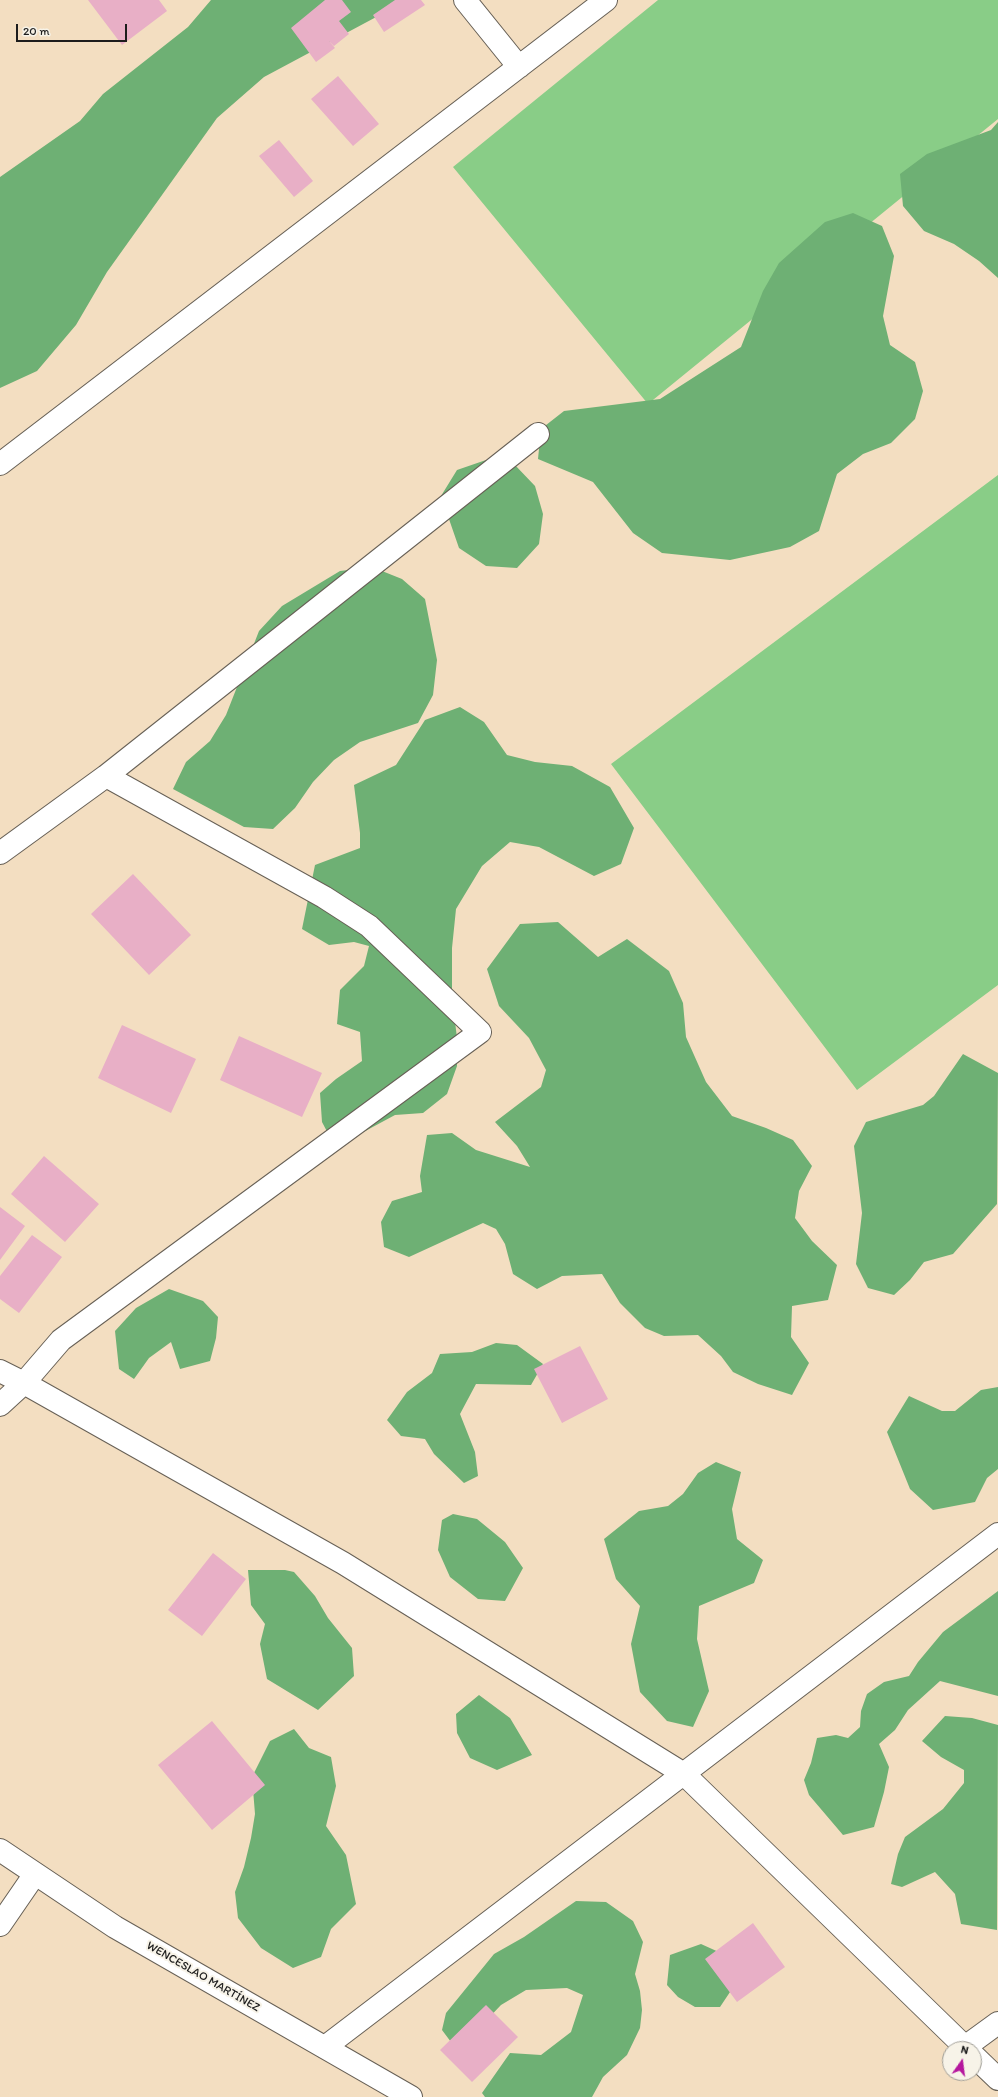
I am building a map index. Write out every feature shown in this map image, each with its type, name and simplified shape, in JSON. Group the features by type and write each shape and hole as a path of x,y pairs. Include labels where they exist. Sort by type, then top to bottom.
{"street":[{"path":"465,0 519,67"},
{"path":"0,464 606,0"},
{"path":"0,853 106,776 538,434"},
{"path":"0,1405 24,1383 61,1340 480,1032 369,926 324,897 106,776"},
{"path":"0,1371 343,1562 684,1774 959,2041"},
{"path":"326,2047 998,1534"},
{"name":"WENCESLAO MARTÍNEZ","path":"0,1850 115,1927 411,2097"},
{"path":"0,1925 35,1874"},
{"path":"979,2041 998,2023"},
{"path":"982,2064 998,2080"}],"green space":[{"path":"211,0 408,0 264,77 217,118 107,272 76,325 37,371 0,388 0,177 80,121 103,94 188,27"},
{"path":"658,0 998,0 998,119 648,404 453,167"},
{"path":"998,122 998,278 979,261 954,244 924,231 903,206 900,174 927,154 991,130"},
{"path":"853,213 882,226 894,256 883,316 890,345 915,362 923,391 915,419 891,443 863,454 837,474 819,531 790,547 730,560 662,553 633,533 593,482 538,459 541,429 564,411 660,399 741,347 763,291 779,263 825,222"},
{"path":"486,460 514,464 535,486 543,514 539,544 517,568 486,566 459,548 441,496 457,470"},
{"path":"998,475 998,985 857,1090 611,764"},
{"path":"372,567 402,579 425,599 437,660 433,695 418,723 360,742 334,760 313,782 295,808 273,829 244,827 173,789 186,762 210,741 226,715 259,631 282,606 340,571"},
{"path":"460,707 484,722 507,755 535,762 572,766 610,787 634,828 621,864 594,876 539,847 510,842 482,866 456,909 452,948 452,997 457,1038 457,1066 447,1094 423,1113 395,1115 356,1136 333,1143 322,1122 320,1093 336,1079 362,1061 360,1032 337,1024 340,990 364,966 369,946 354,942 329,945 302,929 315,865 360,848 360,833 354,785 396,765 425,720"},
{"path":"558,922 598,957 627,939 669,971 683,1003 686,1037 706,1082 732,1116 766,1128 793,1140 812,1166 799,1191 795,1218 812,1241 837,1265 828,1300 792,1306 791,1337 809,1363 792,1395 758,1384 733,1372 721,1356 698,1335 664,1336 645,1328 620,1303 602,1274 562,1276 537,1289 513,1274 505,1244 496,1229 483,1223 409,1257 384,1247 381,1222 392,1201 422,1192 420,1176 427,1135 452,1133 476,1150 530,1167 517,1146 495,1122 541,1087 546,1070 529,1038 499,1006 487,969 520,924"},
{"path":"963,1054 998,1073 997,1204 953,1254 924,1262 910,1280 894,1295 868,1288 856,1264 862,1213 854,1146 866,1122 923,1105 934,1096"},
{"path":"169,1289 203,1301 218,1317 216,1338 210,1361 180,1369 171,1342 149,1358 134,1379 119,1369 115,1331 136,1308"},
{"path":"496,1343 517,1345 543,1364 531,1385 476,1384 460,1414 475,1452 478,1476 464,1483 434,1454 425,1439 401,1436 387,1420 407,1392 432,1373 440,1354 472,1352"},
{"path":"998,1387 998,1469 987,1478 975,1502 933,1510 910,1489 887,1432 909,1396 942,1411 955,1411 981,1390"},
{"path":"716,1462 741,1472 732,1509 737,1539 763,1560 754,1583 699,1606 697,1639 709,1691 693,1727 667,1721 640,1692 631,1644 640,1606 616,1579 604,1539 639,1511 668,1506 683,1494 698,1473"},
{"path":"453,1514 477,1519 505,1542 523,1568 505,1601 478,1599 450,1577 438,1550 442,1520"},
{"path":"248,1570 285,1570 294,1572 315,1596 328,1618 352,1648 354,1676 318,1710 267,1679 260,1644 265,1624 251,1605"},
{"path":"998,1591 998,1696 940,1681 908,1710 895,1730 879,1744 889,1767 884,1792 874,1827 843,1835 809,1795 804,1780 811,1763 817,1738 836,1735 848,1738 860,1727 861,1711 867,1694 884,1682 909,1676 918,1662 943,1632"},
{"path":"479,1695 510,1718 532,1755 497,1770 470,1758 457,1733 456,1714"},
{"path":"945,1716 972,1718 998,1725 997,1930 961,1924 955,1894 935,1872 902,1887 891,1884 898,1854 905,1837 943,1809 964,1783 964,1770 941,1757 922,1741"},
{"path":"294,1729 309,1748 331,1757 336,1786 326,1826 346,1855 356,1904 331,1929 321,1957 293,1968 261,1948 238,1918 235,1892 244,1867 255,1814 252,1777 270,1741"},
{"path":"576,1901 606,1902 633,1921 643,1942 635,1974 640,1991 642,2010 640,2028 627,2055 603,2077 592,2097 485,2097 482,2093 510,2053 541,2055 571,2032 583,1995 567,1988 526,1990 501,2005 480,2027 451,2042 442,2030 446,2013 494,1954 524,1937"},
{"path":"701,1944 732,1958 734,1986 720,2007 695,2007 678,1997 667,1985 670,1955"}],"building":[{"path":"88,0 159,0 167,11 122,45"},
{"path":"325,0 342,0 351,12 339,21 349,34 334,46 329,41 335,48 316,62 291,28"},
{"path":"395,0 421,0 425,5 384,32 373,15"},
{"path":"338,76 379,124 353,146 311,99"},
{"path":"279,140 313,181 294,197 259,156"},
{"path":"133,874 191,935 149,975 91,914"},
{"path":"122,1025 196,1059 171,1113 98,1078"},
{"path":"239,1036 322,1073 302,1117 220,1080"},
{"path":"44,1156 99,1204 65,1242 11,1194"},
{"path":"0,1207 25,1226 0,1260"},
{"path":"32,1235 62,1257 19,1313 0,1299 0,1276"},
{"path":"580,1346 608,1399 562,1423 534,1369"},
{"path":"213,1553 246,1579 202,1636 168,1610"},
{"path":"212,1721 265,1785 212,1830 158,1765"},
{"path":"753,1923 785,1967 737,2002 705,1959"},
{"path":"486,2005 518,2037 472,2082 440,2050"}]}
